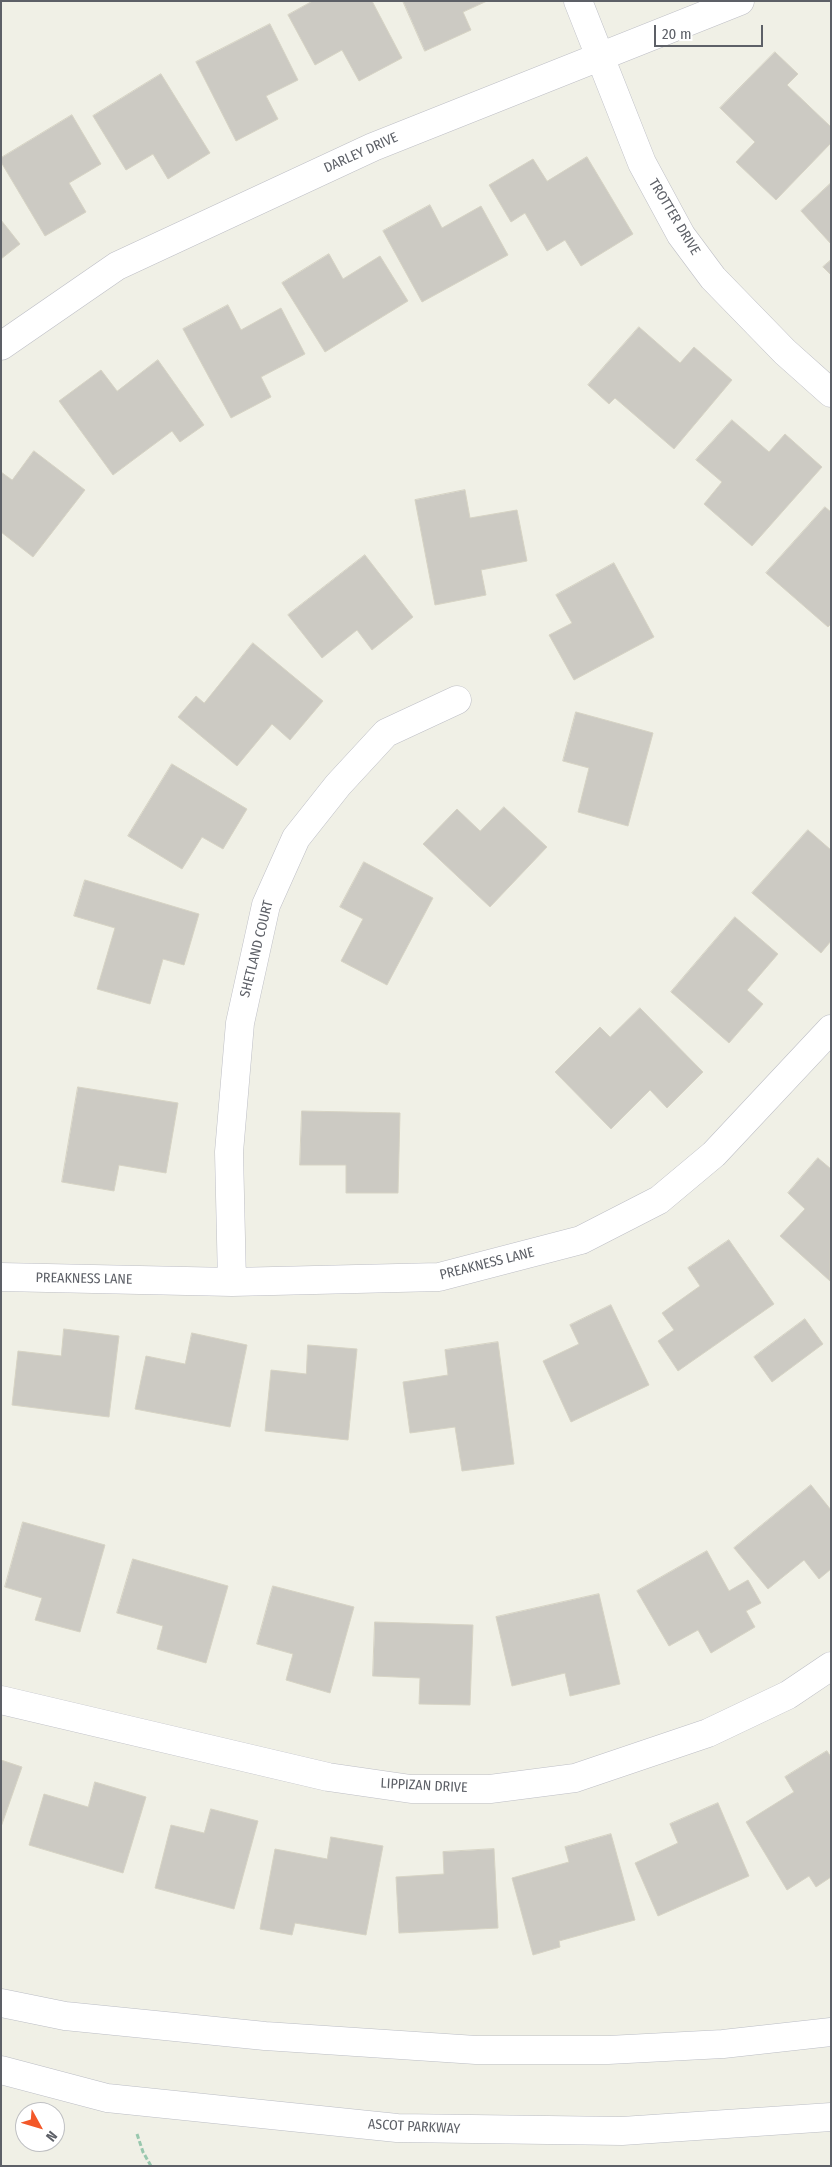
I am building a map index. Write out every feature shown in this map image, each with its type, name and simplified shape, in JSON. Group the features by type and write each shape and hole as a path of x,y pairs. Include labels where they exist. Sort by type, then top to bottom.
{"street":[{"name":"TROTTER DRIVE","path":"578,1 642,163 681,235 713,278 785,352 831,392"},
{"name":"DARLEY DRIVE","path":"1,346 117,266 373,147 740,1"},
{"name":"SHETLAND COURT","path":"232,1282 230,1152 240,1023 266,906 296,838 338,785 386,733 457,700"},
{"name":"PREAKNESS LANE","path":"1,1277 232,1282 439,1277 581,1240 659,1200 714,1154 831,1029"},
{"name":"LIPPIZAN DRIVE","path":"1,1700 328,1777 411,1788 490,1790 575,1778 699,1736 788,1695 831,1666"},
{"path":"1,2003 65,2016 227,2033 476,2050 608,2050 684,2046 831,2032"},
{"name":"ASCOT PARKWAY","path":"1,2070 107,2098 397,2128 622,2131 831,2117"}],"building":[{"path":"313,1 372,1 402,58 359,81 342,50 315,65 288,15"},
{"path":"403,1 487,1 463,12 471,30 425,51"},
{"path":"270,24 298,80 266,96 278,119 236,141 196,62"},
{"path":"775,52 798,74 787,85 831,127 831,143 776,200 736,162 755,142 720,108"},
{"path":"161,74 210,153 168,179 153,154 126,170 93,116"},
{"path":"72,115 101,164 69,183 86,212 45,236 1,162 1,158"},
{"path":"587,157 633,234 581,266 565,240 547,251 525,213 511,222 489,185 533,159 547,181"},
{"path":"831,183 831,244 801,211"},
{"path":"430,205 442,228 481,206 508,255 422,302 383,231"},
{"path":"1,220 20,244 1,259"},
{"path":"329,254 343,279 380,256 408,301 325,352 282,283"},
{"path":"831,260 831,275 823,267"},
{"path":"228,305 241,330 281,308 305,354 261,377 271,397 231,418 183,329"},
{"path":"639,327 680,363 694,347 732,380 674,449 615,398 609,404 588,385"},
{"path":"158,360 204,425 180,442 172,431 113,475 59,401 101,370 117,391"},
{"path":"732,420 769,452 785,434 822,467 752,546 704,504 722,482 696,460"},
{"path":"34,451 85,490 33,557 1,532 1,472 12,480"},
{"path":"465,490 470,518 517,510 527,561 481,570 486,595 435,605 415,500"},
{"path":"825,507 831,512 831,624 828,627 766,573"},
{"path":"365,555 413,617 372,650 357,630 322,658 288,615"},
{"path":"614,563 654,637 574,680 549,635 572,623 556,595"},
{"path":"253,643 323,701 290,740 272,724 237,766 178,717 196,696 204,703"},
{"path":"576,712 653,733 628,826 578,812 589,768 563,761"},
{"path":"172,764 247,809 223,849 202,837 182,869 128,836"},
{"path":"504,807 547,847 490,907 423,844 457,809 480,831"},
{"path":"808,830 831,850 831,941 821,953 752,893"},
{"path":"364,862 433,898 387,985 341,961 363,919 340,907"},
{"path":"85,880 199,914 184,965 163,959 150,1004 97,989 115,928 74,916"},
{"path":"735,917 778,954 747,990 763,1004 729,1043 671,992"},
{"path":"640,1008 703,1072 667,1108 650,1090 611,1129 555,1072 600,1027 610,1037"},
{"path":"78,1087 178,1103 166,1173 119,1165 114,1191 62,1182"},
{"path":"302,1111 400,1113 398,1193 346,1193 346,1165 300,1165"},
{"path":"818,1158 831,1169 830,1281 780,1236 805,1209 788,1193"},
{"path":"729,1240 774,1304 678,1371 658,1341 674,1330 662,1313 700,1286 688,1268"},
{"path":"611,1305 649,1385 571,1422 543,1361 579,1344 570,1325"},
{"path":"805,1319 823,1344 772,1382 754,1357"},
{"path":"64,1329 119,1336 109,1417 12,1405 18,1351 61,1356"},
{"path":"192,1333 247,1345 230,1427 135,1409 146,1356 185,1364"},
{"path":"498,1342 514,1464 462,1471 455,1427 410,1433 403,1382 448,1375 445,1350"},
{"path":"308,1345 357,1349 348,1440 265,1431 271,1370 306,1374"},
{"path":"811,1485 831,1510 831,1569 819,1579 804,1560 768,1589 734,1548"},
{"path":"23,1522 105,1545 80,1632 35,1620 42,1598 5,1587"},
{"path":"707,1551 729,1591 748,1580 761,1603 746,1611 755,1627 711,1653 698,1630 669,1646 637,1591"},
{"path":"133,1559 228,1586 206,1663 157,1649 163,1626 117,1613"},
{"path":"273,1586 354,1607 330,1693 286,1680 293,1654 257,1644"},
{"path":"599,1594 620,1684 570,1696 565,1673 512,1686 496,1617"},
{"path":"375,1622 473,1625 470,1705 419,1704 420,1678 373,1676"},
{"path":"827,1751 831,1757 831,1877 816,1887 809,1876 787,1890 746,1822 794,1792 785,1777"},
{"path":"1,1760 22,1767 1,1827"},
{"path":"95,1782 146,1797 123,1873 29,1845 44,1794 88,1807"},
{"path":"718,1803 749,1876 658,1916 635,1863 678,1843 670,1824"},
{"path":"211,1809 258,1821 234,1909 155,1888 171,1825 204,1833"},
{"path":"611,1834 635,1920 559,1941 560,1947 533,1955 512,1878 569,1862 565,1847"},
{"path":"331,1837 383,1846 366,1935 295,1923 292,1935 260,1929 275,1849 327,1859"},
{"path":"494,1849 498,1928 399,1933 396,1877 444,1874 443,1852"}]}
